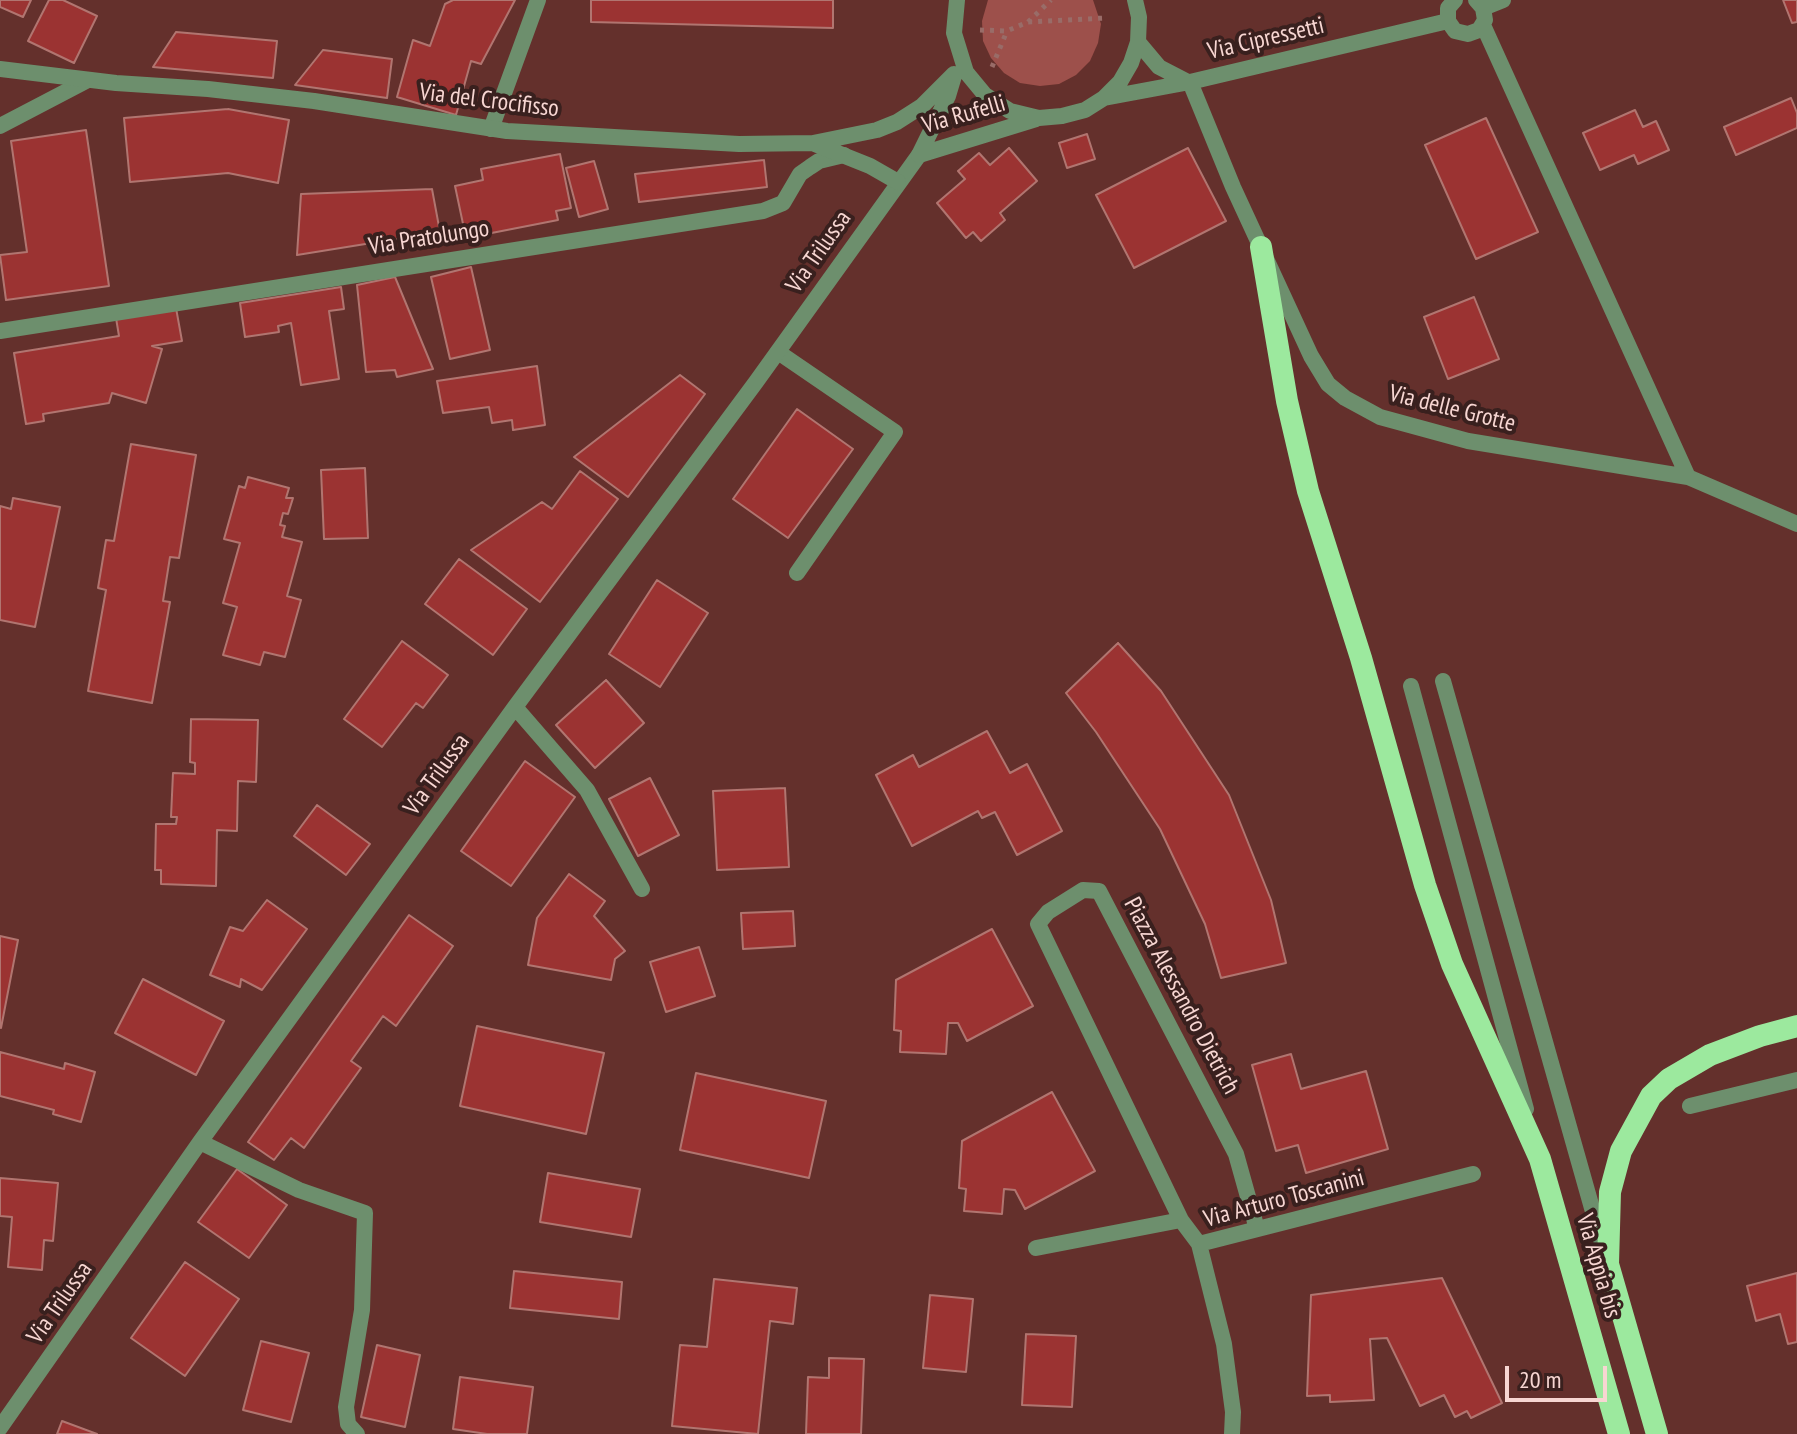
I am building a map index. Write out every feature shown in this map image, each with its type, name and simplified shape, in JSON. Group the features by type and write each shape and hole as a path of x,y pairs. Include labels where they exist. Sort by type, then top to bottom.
{"highway":[{"name":"Via Appia bis","path":"1261,247 1287,401 1304,478 1361,658 1425,885 1452,964 1540,1159 1619,1434"},
{"name":"Via Appia bis","path":"1657,1434 1608,1264 1613,1177 1627,1137 1651,1096 1689,1065 1760,1036 1797,1026"}],"street":[{"path":"491,129 538,0"},
{"name":"Via Rufelli","path":"919,155 948,96 954,74 957,0"},
{"path":"1104,98 1120,82 1138,42 1139,17 1135,0"},
{"path":"1455,0 1448,8 1448,21 1461,34 1474,33 1481,11 1503,0"},
{"path":"1481,11 1688,477"},
{"name":"Via Cipressetti","path":"1104,98 1190,82 1448,21"},
{"path":"1138,42 1159,67 1190,82"},
{"path":"955,44 966,72 985,95 1010,111 1039,118"},
{"name":"Via del Crocifisso","path":"0,69 314,101 491,129 739,144 813,143 869,132 897,122 922,106 954,74"},
{"path":"0,126 88,80"},
{"name":"Via delle Grotte","path":"1190,82 1233,187 1320,374 1328,384 1363,408 1391,421 1468,441 1688,477 1797,524"},
{"name":"Via Rufelli","path":"919,155 1039,118 1085,110 1104,98"},
{"path":"813,143 870,166 898,182"},
{"name":"Via Pratolungo","path":"0,331 763,211 783,203 800,174 810,167 819,161 844,155"},
{"name":"Via Trilussa","path":"0,1428 200,1142 919,155"},
{"path":"778,352 895,432 797,573"},
{"path":"1443,681 1608,1264"},
{"path":"1411,686 1540,1159"},
{"path":"515,707 587,790 642,889"},
{"name":"Piazza Alessandro Dietrich","path":"1199,1244 1181,1220 1038,924 1048,912 1083,890 1099,891 1236,1154 1257,1229"},
{"path":"1690,1106 1797,1080"},
{"path":"200,1142 299,1190 365,1213 364,1287 346,1407 348,1424 357,1434"},
{"name":"Via Arturo Toscanini","path":"1232,1434 1233,1412 1224,1344 1199,1244 1473,1174"},
{"path":"1036,1248 1181,1220"}],"path":[{"path":"1028,22 1051,0"},
{"path":"974,30 1007,31 1028,22 1105,18"},
{"path":"991,70 1007,31"}],"shaded area":[{"path":"988,0 1093,0 1101,24 1098,43 1090,61 1076,75 1059,84 1040,86 1020,83 1004,73 991,58 983,41 982,21"}],"building":[{"path":"0,0 31,0 23,17 0,7"},
{"path":"49,0 63,0 97,16 74,63 28,41"},
{"path":"453,0 515,0 481,64 471,61 456,115 397,97 413,40 430,46 445,4"},
{"path":"591,0 833,0 833,28 591,22"},
{"path":"1783,0 1797,0 1797,22 1792,23"},
{"path":"176,32 277,41 273,78 153,67"},
{"path":"323,50 392,59 387,98 295,85"},
{"path":"1791,98 1797,113 1797,128 1736,155 1724,127"},
{"path":"228,109 289,120 278,183 228,173 130,182 124,118"},
{"path":"1635,110 1643,127 1656,121 1669,150 1638,164 1634,155 1600,170 1583,133"},
{"path":"1486,118 1538,232 1476,259 1425,145"},
{"path":"86,130 109,286 6,300 0,255 27,252 11,141"},
{"path":"1087,134 1095,159 1067,168 1059,143"},
{"path":"1009,148 1037,181 1000,213 1005,220 981,241 973,232 966,238 937,203 965,179 958,171 979,153 990,165"},
{"path":"1188,148 1226,221 1134,268 1096,195"},
{"path":"560,154 571,208 556,211 558,220 466,238 455,186 483,180 481,169"},
{"path":"764,160 767,187 639,202 635,174"},
{"path":"594,161 608,209 579,217 566,168"},
{"path":"432,189 440,232 297,255 301,194"},
{"path":"471,267 490,350 450,359 431,277"},
{"path":"395,277 433,369 397,377 395,370 366,372 357,285"},
{"path":"341,287 344,309 329,311 339,379 301,385 291,323 278,326 279,332 245,337 240,303"},
{"path":"1474,297 1499,359 1448,379 1424,317"},
{"path":"176,308 182,341 152,346 162,349 146,403 112,393 109,403 43,414 44,421 26,424 14,353 119,336 116,318"},
{"path":"537,366 545,425 513,430 512,420 492,423 489,407 443,413 437,381"},
{"path":"680,375 705,394 628,497 574,457"},
{"path":"797,409 853,449 788,538 733,499"},
{"path":"131,444 196,455 179,558 170,557 163,601 170,602 152,703 88,691 106,590 98,588 106,540 114,541"},
{"path":"365,468 368,538 324,539 321,470"},
{"path":"580,471 618,499 540,602 471,550 542,502 552,509"},
{"path":"248,477 289,488 286,498 293,498 288,514 283,513 280,525 285,526 282,537 302,542 287,596 301,600 285,657 264,652 260,665 223,655 237,607 223,603 240,543 224,539 239,486 245,488"},
{"path":"13,498 60,507 35,627 0,620 0,506 11,509"},
{"path":"459,559 527,609 493,655 425,604"},
{"path":"657,580 708,613 660,687 609,654"},
{"path":"402,641 448,675 423,708 416,703 382,747 344,719"},
{"path":"1118,643 1161,691 1229,795 1271,900 1286,963 1221,978 1205,924 1160,829 1096,732 1066,693"},
{"path":"606,680 644,723 595,768 556,725"},
{"path":"191,719 258,720 256,782 238,781 237,831 217,830 216,886 161,884 161,870 155,870 156,824 176,824 177,817 171,817 173,773 195,774 195,763 190,762"},
{"path":"987,731 1010,773 1027,764 1062,831 1017,855 995,812 982,818 978,811 912,846 876,775 913,755 919,767"},
{"path":"525,761 575,797 511,886 461,851"},
{"path":"650,778 679,835 638,856 609,799"},
{"path":"785,788 789,867 717,870 713,791"},
{"path":"317,805 370,844 346,875 294,836"},
{"path":"569,874 605,901 594,916 625,951 615,959 611,980 528,965 537,918"},
{"path":"267,900 307,929 262,990 241,979 240,987 210,975 230,927 243,931"},
{"path":"793,911 795,946 743,949 741,913"},
{"path":"409,915 453,946 396,1026 383,1016 351,1061 361,1068 304,1148 291,1138 274,1160 248,1142"},
{"path":"992,929 1033,1006 967,1041 958,1023 948,1023 946,1054 900,1052 901,1031 894,1030 896,980"},
{"path":"0,936 18,940 1,1028 0,1027"},
{"path":"699,947 715,996 666,1012 650,962"},
{"path":"143,979 224,1021 196,1075 115,1033"},
{"path":"477,1026 604,1053 586,1134 460,1106"},
{"path":"0,1052 64,1069 65,1063 95,1072 81,1122 53,1114 54,1110 0,1096"},
{"path":"1291,1054 1301,1089 1366,1071 1388,1149 1306,1173 1298,1145 1276,1151 1252,1065"},
{"path":"696,1073 826,1101 809,1178 680,1150"},
{"path":"1052,1092 1095,1171 1025,1209 1015,1190 1004,1189 1002,1214 964,1211 966,1189 959,1188 962,1141"},
{"path":"237,1169 287,1205 249,1258 198,1222"},
{"path":"548,1173 640,1189 631,1237 540,1222"},
{"path":"0,1178 58,1183 53,1241 44,1240 42,1270 8,1267 12,1217 0,1216"},
{"path":"185,1262 239,1299 185,1376 131,1338"},
{"path":"514,1271 622,1282 619,1319 510,1308"},
{"path":"1797,1273 1797,1342 1788,1344 1780,1314 1756,1321 1747,1286"},
{"path":"1442,1278 1502,1403 1471,1418 1467,1411 1455,1417 1444,1395 1420,1406 1387,1338 1370,1339 1374,1400 1330,1402 1330,1395 1307,1396 1311,1295"},
{"path":"714,1279 797,1288 793,1324 770,1321 758,1434 672,1426 680,1345 707,1347"},
{"path":"930,1295 973,1299 966,1372 923,1368"},
{"path":"1026,1334 1076,1336 1072,1407 1022,1405"},
{"path":"261,1341 309,1353 291,1422 243,1410"},
{"path":"377,1345 420,1355 405,1427 361,1417"},
{"path":"829,1358 864,1359 861,1434 806,1434 808,1377 829,1378"},
{"path":"460,1377 533,1387 527,1434 487,1434 453,1429"},
{"path":"62,1421 97,1434 57,1434"}]}
